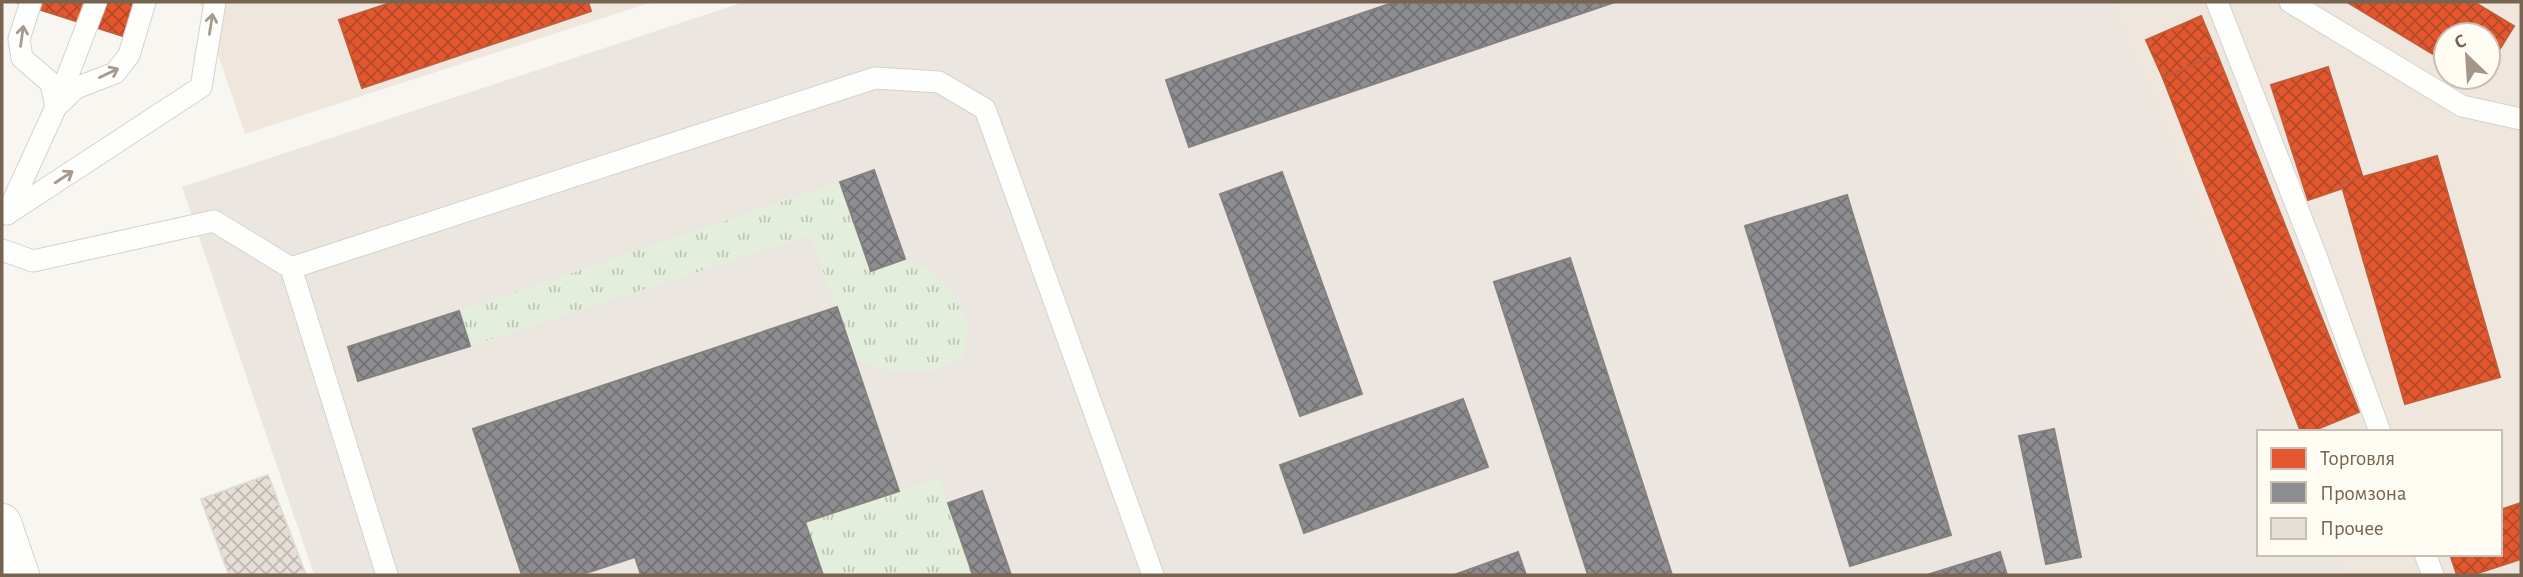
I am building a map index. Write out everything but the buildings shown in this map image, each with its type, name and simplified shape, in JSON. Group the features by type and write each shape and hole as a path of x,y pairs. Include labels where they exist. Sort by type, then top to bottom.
{"main road":[{"path":"2,523 20,575"}],"lane":[{"path":"31,2 19,39 22,58 51,83 56,107"},
{"path":"4,218 56,107 96,2"},
{"path":"56,107 76,88 115,72 129,55 145,2"},
{"path":"4,218 201,87 215,2"},
{"path":"2217,2 2318,261 2379,430"},
{"path":"2290,2 2462,106 2521,119"},
{"path":"291,268 876,78 939,82 985,109 1153,575"},
{"path":"2,250 33,261 214,221 291,268 387,575"},
{"path":"2426,556 2433,575"}],"shaded area":[{"path":"200,2 652,2 245,134"},
{"path":"744,2 2107,2 2114,6 2289,430 2257,430 2257,556 2341,556 2349,575 314,575 182,187"},
{"path":"2107,2 2521,2 2521,575 2349,575 2341,556 2502,556 2502,430 2288,430 2114,6"}],"green space":[{"path":"840,182 871,270 905,259 926,268 948,285 968,324 963,358 932,371 888,371 855,359 810,235 470,346 459,311"},
{"path":"939,478 973,575 823,575 805,522"}]}
